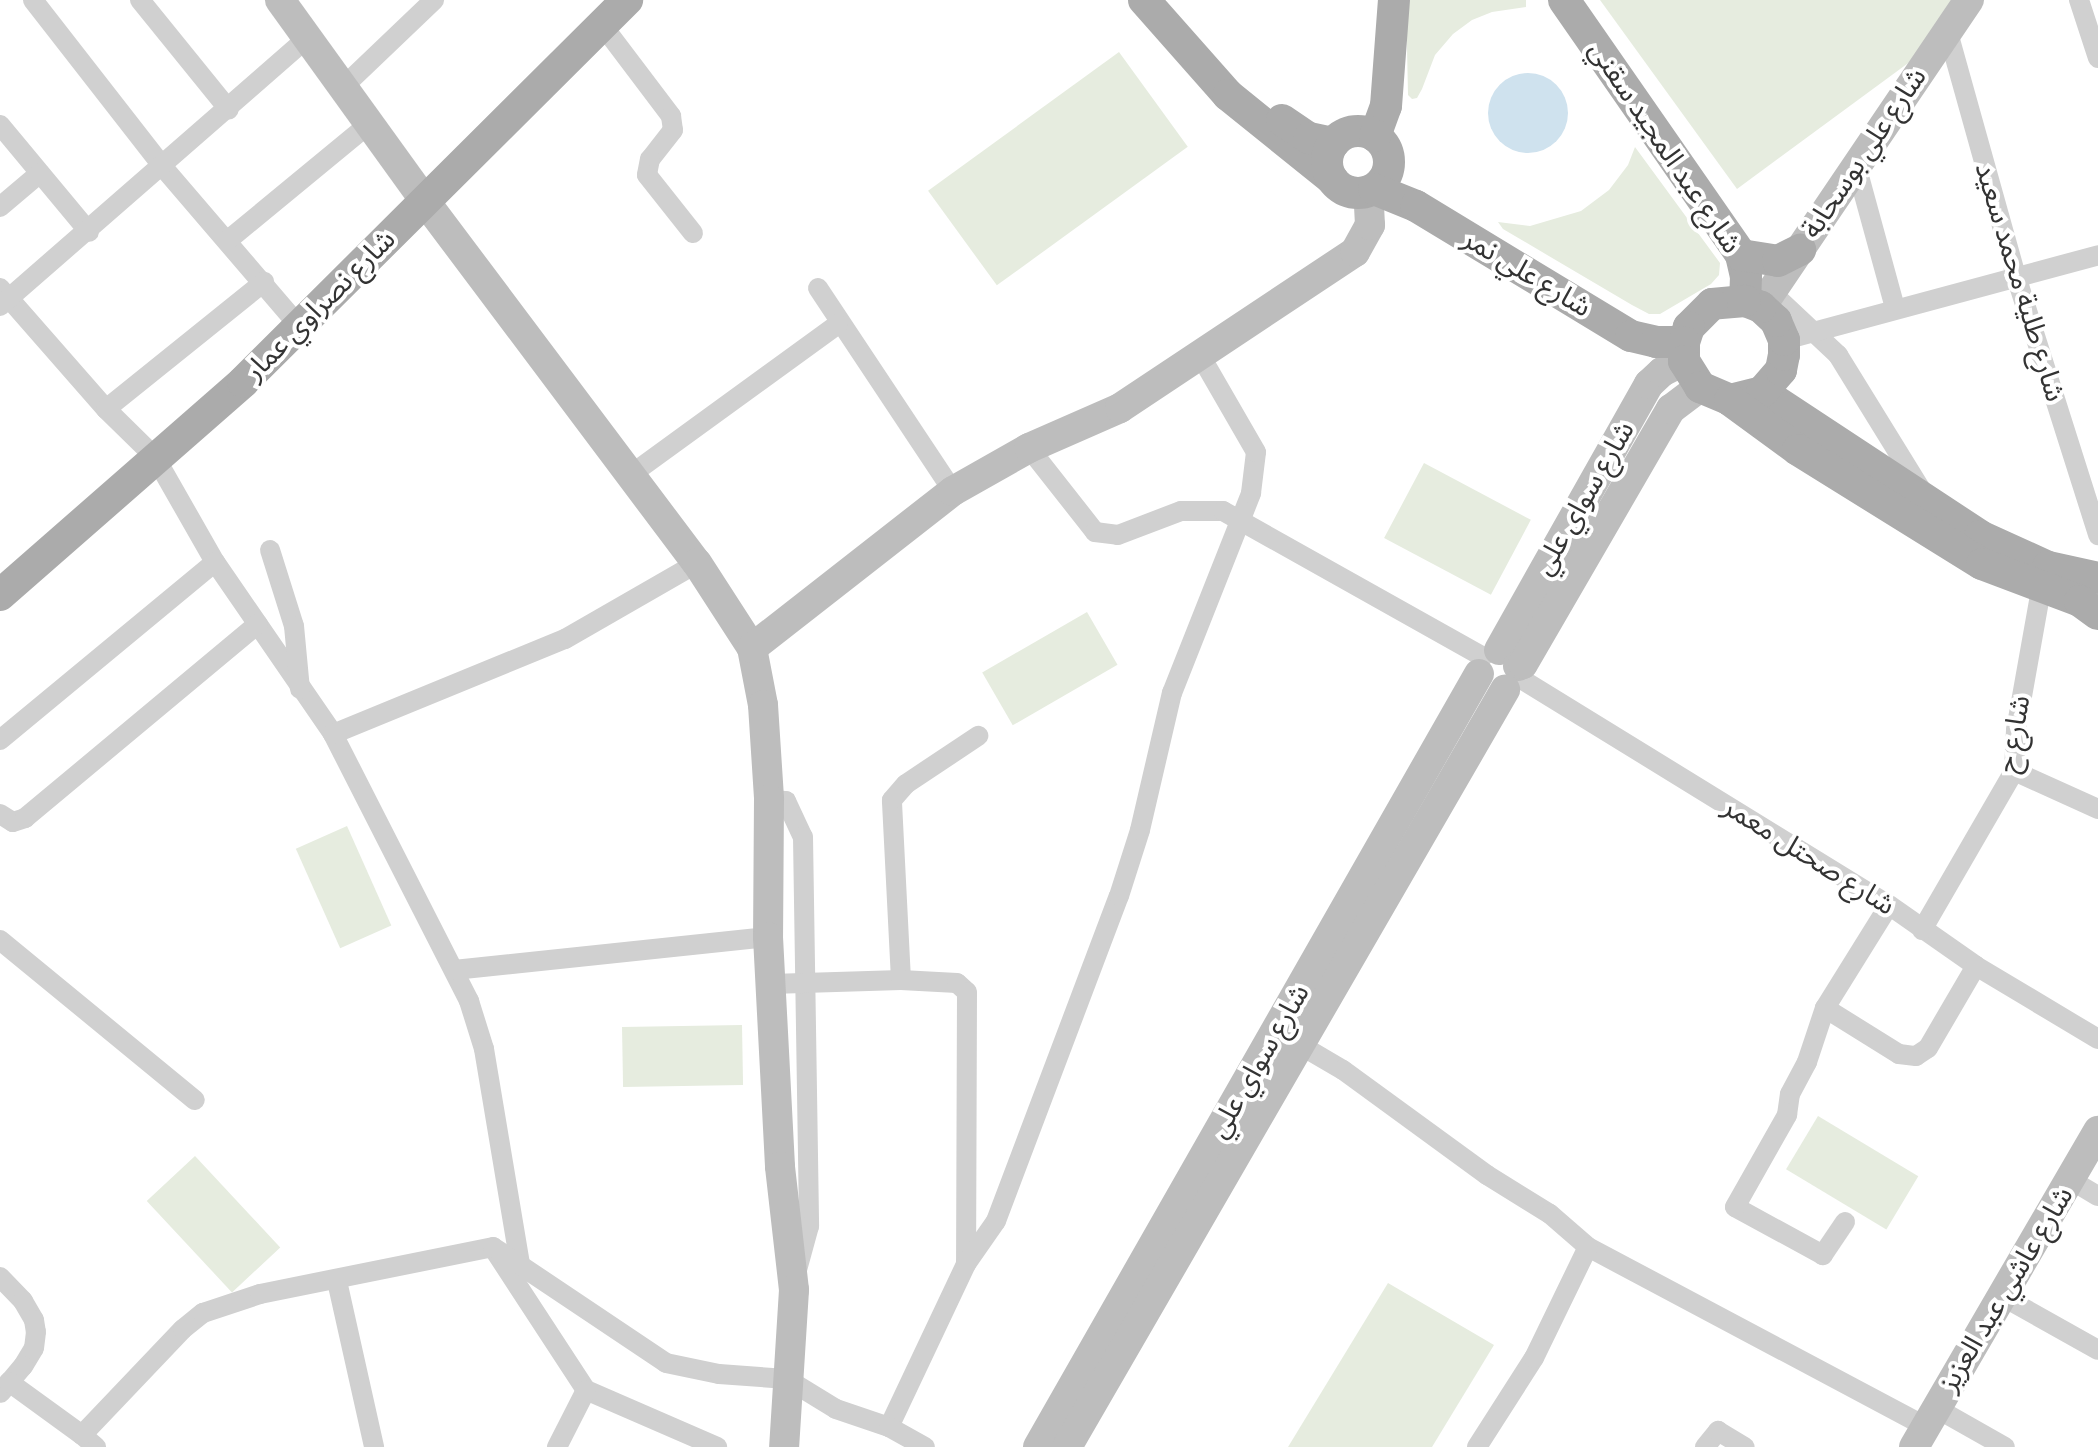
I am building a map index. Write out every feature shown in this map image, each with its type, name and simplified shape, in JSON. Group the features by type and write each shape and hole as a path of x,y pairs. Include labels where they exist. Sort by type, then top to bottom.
{"main road":[{"path":"280,0 424,200 697,563 752,648 763,705 769,799 768,937 780,1167 794,1290 784,1447"},
{"name":"شارع نصراوي عمار","path":"0,595 300,327 627,0"},
{"name":"شارع علي نمر","path":"1144,0 1228,95 1354,187 1416,206 1631,336 1656,342 1689,363"},
{"path":"1166,0 1206,50 1265,106 1299,133 1333,143"},
{"path":"1375,136 1386,106 1394,0"},
{"name":"شارع عبد المجيد سقني","path":"1564,0 1741,255 1746,276 1759,300"},
{"name":"شارع علي بوسحابة","path":"1759,300 1800,250 1857,169 1969,0"},
{"path":"752,648 953,491 1029,448 1120,408 1355,252 1358,228 1354,187 1327,161 1333,143 1348,133 1375,136"},
{"path":"1354,187 1386,176 1389,158 1375,136"},
{"path":"1741,255 1778,261 1800,250"},
{"path":"1730,400 1747,399 1762,392 1781,370 1784,340 1776,321 1759,300 1712,304 1699,313 1689,363 1730,400 1798,450 1982,564 2044,576 2098,578"},
{"name":"شارع سواي علي","path":"1038,1447 1125,1320 1500,669 1649,384 1662,372 1689,363"},
{"path":"1762,392 1932,508 2044,576 2098,614"},
{"name":"شارع عاشي عبد العزيز","path":"1925,1427 2098,1131"},
{"name":"شارع سواي علي","path":"1067,1447 1125,1320"}],"street":[{"path":"33,0 162,166 300,327"},
{"path":"140,0 229,110"},
{"path":"343,87 434,0"},
{"path":"2081,0 2098,58"},
{"path":"603,26 671,116 673,130 650,159 647,175 693,233"},
{"name":"شارع طلية محمد سعيد","path":"1947,29 2016,276 2098,535"},
{"path":"307,38 89,232 3,298 155,457 215,562 333,734 469,1001 484,1049 520,1263"},
{"path":"227,241 369,124"},
{"path":"0,125 89,232"},
{"path":"1857,169 1895,308"},
{"path":"0,207 40,173"},
{"path":"1784,340 2098,255"},
{"path":"106,409 264,282"},
{"path":"818,288 838,324 953,491"},
{"path":"1759,300 1815,332 1847,368 1932,508"},
{"path":"629,476 838,324"},
{"path":"889,1427 966,1264 996,1221 1064,1037 1086,988 1140,830 1172,693 1251,493 1256,452 1200,355"},
{"name":"شارع صحتل معمر","path":"1029,448 1095,532 1118,535 1181,511 1223,511 1500,669 1889,905 1976,966 2098,1039"},
{"path":"270,550 294,626 300,689"},
{"path":"0,740 215,562"},
{"path":"333,734 565,639 697,563"},
{"name":"شارع ح","path":"1922,930 2014,771 2044,576"},
{"path":"0,814 13,822 25,818 258,624"},
{"path":"901,980 892,800 906,784 978,736"},
{"path":"2014,771 2098,809"},
{"path":"769,799 786,801 803,837 809,1226 800,1253 794,1290"},
{"path":"1845,1222 1823,1255 1735,1207 1787,1115 1790,1094 1807,1062 1825,1008 1889,905"},
{"path":"454,970 768,937"},
{"path":"0,940 195,1100"},
{"path":"1825,1008 1899,1054 1916,1056 1928,1048 1976,966"},
{"path":"771,984 901,980 957,983 967,992 966,1264"},
{"path":"1286,1037 1343,1070 1487,1175 1550,1214 1588,1247 1925,1427 2005,1447"},
{"path":"2071,1180 2098,1196"},
{"path":"493,1247 586,1390 717,1447"},
{"path":"0,1277 23,1301 34,1320 36,1332 34,1348 5,1387 89,1441 183,1329 203,1313 260,1294 337,1281 493,1247 643,1351 666,1363 719,1374 787,1379 836,1409 889,1427 925,1447"},
{"path":"1477,1447 1534,1358 1588,1247"},
{"path":"337,1281 374,1447"},
{"path":"2000,1295 2098,1350"},
{"path":"557,1447 586,1390"},
{"path":"1705,1447 1718,1431 1745,1447"}],"shaded area":[{"path":"1406,0 1526,0 1526,7 1492,12 1472,20 1453,34 1435,55 1422,89 1417,98 1412,99 1408,95"},
{"path":"1600,0 1953,0 1911,61 1737,189"},
{"path":"1119,52 1188,147 997,285 928,191"},
{"path":"1635,147 1720,263 1719,275 1711,284 1660,314 1649,314 1632,305 1503,229 1498,222 1530,226 1581,211 1609,190 1628,165"},
{"path":"1424,463 1531,520 1491,595 1384,538"},
{"path":"1087,612 1118,665 1013,725 982,672"},
{"path":"347,826 391,926 340,948 296,849"},
{"path":"742,1025 743,1085 623,1087 622,1027"},
{"path":"1818,1116 1918,1176 1886,1229 1786,1169"},
{"path":"195,1156 280,1247 232,1292 147,1201"},
{"path":"1388,1283 1494,1345 1432,1447 1288,1447"}],"water":[{"path":"1528,73 1543,76 1556,85 1565,98 1568,113 1565,128 1556,141 1543,150 1528,153 1513,150 1500,141 1491,128 1488,113 1491,98 1500,85 1513,76"}]}
